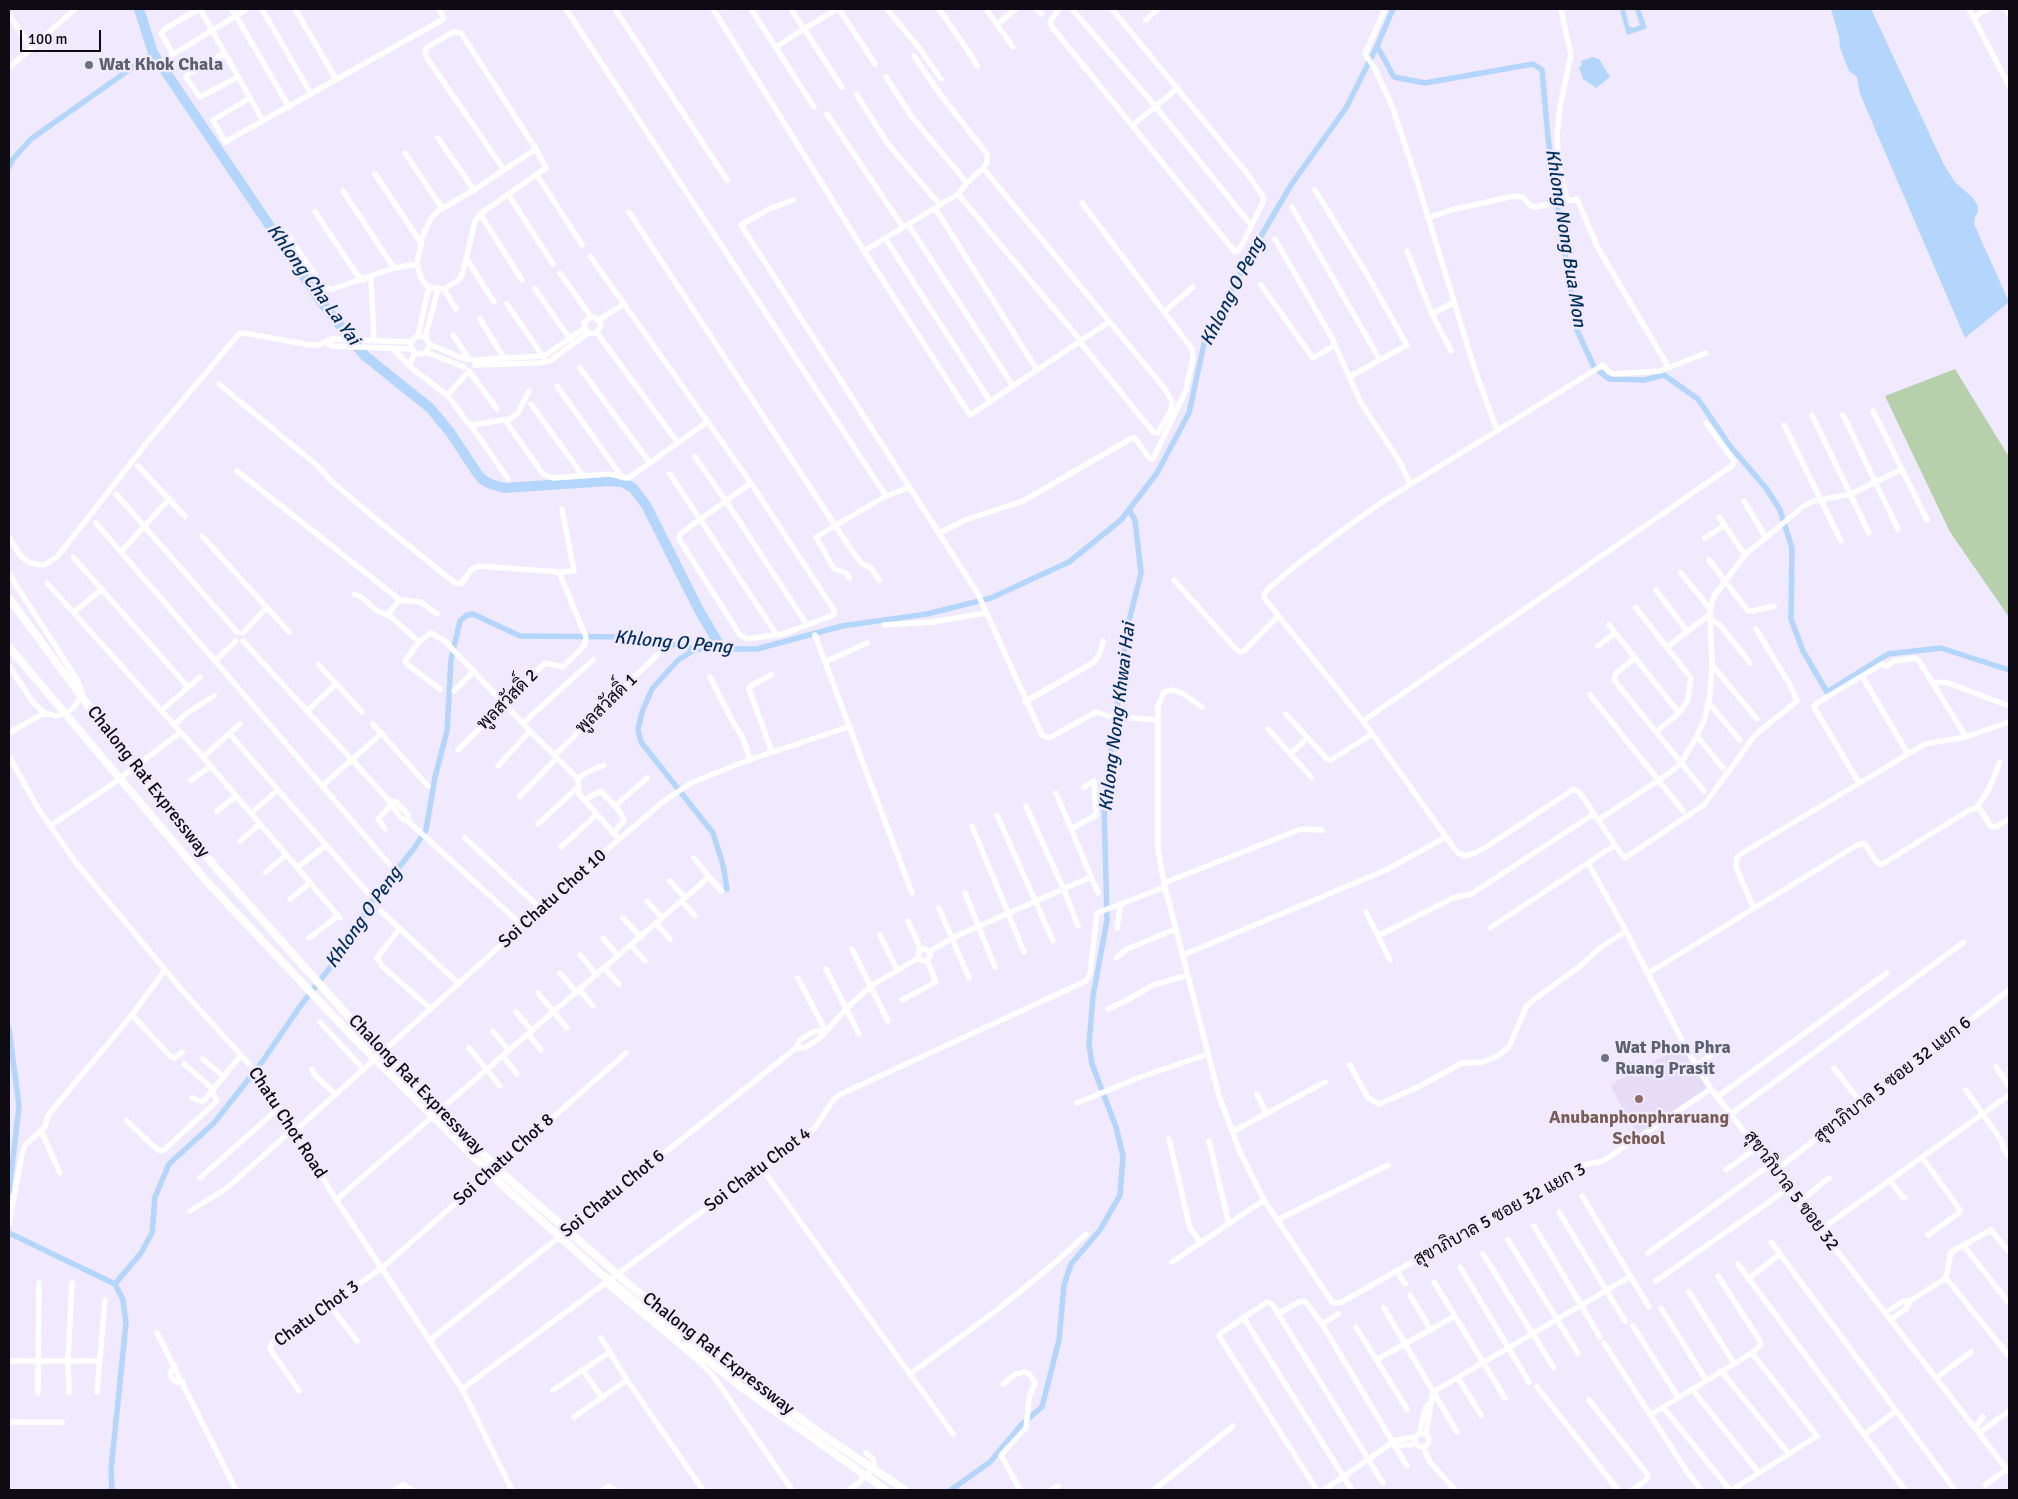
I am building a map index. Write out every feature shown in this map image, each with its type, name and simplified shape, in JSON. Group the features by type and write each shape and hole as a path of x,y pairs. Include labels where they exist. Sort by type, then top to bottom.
{"highway":[{"name":"Chalong Rat Expressway","path":"9,598 132,767 217,869 365,1035 503,1174 632,1287 763,1391 823,1435 905,1490"},
{"name":"Chalong Rat Expressway","path":"9,647 208,883 354,1038 500,1183 600,1273 733,1381 886,1490"}],"street":[{"path":"9,68 74,9"},
{"path":"173,54 161,33 166,28 200,9 263,121"},
{"path":"232,9 289,107"},
{"path":"164,60 247,9"},
{"path":"262,9 311,94"},
{"path":"296,9 336,79"},
{"path":"250,98 214,119 213,121 225,142 442,20 443,15 439,9"},
{"path":"566,9 886,496"},
{"path":"615,9 727,180"},
{"path":"713,9 864,251 970,415 1110,322"},
{"path":"751,9 814,107"},
{"path":"791,9 842,87"},
{"path":"887,9 920,49 941,79"},
{"path":"939,9 977,66"},
{"path":"986,9 1012,47"},
{"path":"998,24 1016,9"},
{"path":"1036,9 1042,14"},
{"path":"1060,9 1050,24 1235,252 1239,250 1263,202 1263,196 1178,88 1112,9"},
{"path":"1072,9 1155,106 1251,225"},
{"path":"1146,20 1158,9"},
{"path":"1386,9 1365,52 1373,64 1392,106 1475,370 1497,430"},
{"path":"1561,9 1571,55 1560,106 1557,137 1559,166 1565,201"},
{"path":"1969,9 2009,86"},
{"path":"1974,17 1988,9"},
{"path":"2006,9 2009,15"},
{"path":"776,47 834,10 875,64"},
{"path":"9,15 31,47"},
{"path":"504,170 425,55 426,48 452,32 461,33 536,149 546,168 480,214 475,221 459,280 441,289 429,287 421,278 417,264 422,235 435,213 474,190 536,149"},
{"path":"225,53 186,77 200,98 238,77"},
{"path":"864,251 958,194 987,163 988,154 940,94 914,56"},
{"path":"886,77 912,117 967,183"},
{"path":"1132,125 1178,88"},
{"path":"857,96 888,144 937,206 1037,370"},
{"path":"827,114 905,225 1013,386"},
{"path":"438,138 474,190"},
{"path":"405,153 442,208"},
{"path":"958,194 1153,432 1158,433 1170,410 1170,396 983,168"},
{"path":"375,174 422,243"},
{"path":"537,175 582,246"},
{"path":"1315,190 1408,344 1349,377"},
{"path":"343,191 394,268"},
{"path":"508,194 553,264"},
{"path":"1428,218 1451,210 1514,196 1523,197 1535,207 1577,199 1598,248 1669,368"},
{"path":"793,200 767,210 741,225 978,594 1039,731 1044,737 1052,737 1096,712 1108,716 1158,720"},
{"path":"939,533 965,520 1023,500 1132,438 1135,438 1150,459 1153,459 1188,384 1193,358 1192,349 1082,203"},
{"path":"1292,207 1380,360"},
{"path":"315,212 356,273 370,287"},
{"path":"630,212 858,559 861,563 871,568 879,580"},
{"path":"480,214 522,280"},
{"path":"286,232 324,288 333,289 373,274 417,264"},
{"path":"884,238 990,401"},
{"path":"1275,239 1335,345 1361,403 1400,462 1410,484"},
{"path":"1407,251 1432,314 1452,352"},
{"path":"590,256 751,483 834,610 834,615 777,635 748,638 742,637 714,596 679,539 680,534 751,483"},
{"path":"466,258 494,302"},
{"path":"560,273 591,317 600,320"},
{"path":"373,274 370,287 374,341"},
{"path":"1261,285 1313,358 1335,345"},
{"path":"409,366 429,287"},
{"path":"1164,312 1192,287"},
{"path":"441,289 456,309"},
{"path":"441,289 426,338 429,344 471,361 545,359 587,331 597,333 678,443"},
{"path":"535,289 572,342"},
{"path":"1432,314 1454,302"},
{"path":"507,304 545,359"},
{"path":"600,320 624,304"},
{"path":"587,331 584,322 591,317"},
{"path":"480,319 505,361"},
{"path":"597,333 601,327 600,320"},
{"path":"9,538 21,556 30,563 44,565 57,557 161,426 239,334 245,333 310,345 329,341 374,341 413,348 421,354 426,352 467,369 474,369 471,361 454,336"},
{"path":"418,336 426,338"},
{"path":"329,341 332,346 413,348"},
{"path":"426,352 429,344"},
{"path":"393,349 409,366 448,396 508,479"},
{"path":"1706,353 1669,368 1644,373 1615,374 1609,372 1603,365 1410,484 1318,548 1264,594 1265,599 1277,617 1363,721 1457,852 1470,856 1574,789 1578,790 1622,857 1628,857 1704,805 1755,735 1797,701 1787,680 1756,629"},
{"path":"450,392 471,361"},
{"path":"580,368 650,463"},
{"path":"467,369 497,409"},
{"path":"219,384 320,468 331,481 377,520 455,584 461,584 472,569 479,566 516,570 574,571 562,509"},
{"path":"557,386 622,477"},
{"path":"470,424 478,425 510,419 518,413 529,391"},
{"path":"532,404 583,476"},
{"path":"1873,412 1927,520"},
{"path":"1843,415 1898,530"},
{"path":"1812,416 1869,533"},
{"path":"505,420 546,476 553,478 610,474 630,477 707,422"},
{"path":"1363,721 1733,465 1734,461 1706,423"},
{"path":"1784,425 1841,540"},
{"path":"695,456 807,625"},
{"path":"138,466 185,516"},
{"path":"1378,936 1453,898 1471,894 1596,817 1659,781 1680,763 1697,736 1705,718 1712,665 1710,614 1715,595 1725,581 1745,555 1805,505 1851,494 1902,469"},
{"path":"237,471 400,600 421,602 437,614"},
{"path":"670,474 777,635"},
{"path":"849,578 846,573 834,569 816,538 886,496 910,487"},
{"path":"116,494 245,637 243,641"},
{"path":"121,552 169,499"},
{"path":"1744,501 1766,538"},
{"path":"1719,517 1745,555"},
{"path":"96,523 390,864"},
{"path":"1705,538 1725,525"},
{"path":"202,536 289,632"},
{"path":"73,557 188,687"},
{"path":"1709,560 1748,611 1754,612 1774,606"},
{"name":"พูลสวัสดิ์ 2","path":"458,750 545,663 563,667 585,645 586,637 559,572"},
{"path":"1681,573 1710,614 1750,663"},
{"path":"9,574 78,681 82,693 75,706 68,712 56,716 44,713 33,702 9,666"},
{"path":"1174,580 1240,652 1277,617"},
{"path":"47,582 211,766 339,917 309,938"},
{"path":"74,612 102,589"},
{"path":"1656,590 1687,631"},
{"path":"354,594 360,596 377,611 390,616 419,642"},
{"path":"390,616 390,612 400,600"},
{"path":"236,641 234,637 266,608"},
{"path":"1636,608 1691,678 1689,698 1679,713 1656,732"},
{"path":"884,625 932,622 986,611"},
{"path":"1667,647 1710,614"},
{"path":"1609,625 1679,713"},
{"path":"440,689 406,662 419,642 431,633 445,641 578,779 579,794 619,840"},
{"path":"1598,646 1615,633"},
{"path":"815,635 912,893"},
{"path":"215,661 236,641 243,641"},
{"path":"243,641 352,760 401,818 411,824 523,926"},
{"path":"1026,702 1094,662 1100,653 1104,641"},
{"path":"825,662 867,643"},
{"name":"พูลสวัสดิ์ 1","path":"520,796 659,653"},
{"path":"1635,658 1616,674 1614,678 1704,791"},
{"path":"1859,783 1814,707 1817,703 1882,664 1887,666 1894,661 1915,658 1922,664 1966,736"},
{"path":"522,723 592,660"},
{"path":"318,664 362,712"},
{"path":"1712,665 1757,719"},
{"path":"454,691 474,671"},
{"path":"771,675 752,685 749,689 772,752"},
{"path":"1862,676 1908,754"},
{"path":"162,710 200,677"},
{"path":"710,677 734,726 742,736 750,759"},
{"path":"1933,683 1944,682 1951,684 2009,706"},
{"path":"307,711 336,684"},
{"path":"1202,707 1182,693 1168,690 1164,692 1160,699 1158,720 1158,850 1165,885 1219,1096 1232,1132 1264,1200 1277,1220 1388,1165"},
{"path":"1590,695 1683,811"},
{"path":"174,725 187,713 214,696"},
{"path":"1708,702 1740,740"},
{"path":"9,733 44,713"},
{"path":"1286,714 1327,759 1331,760 1372,734"},
{"path":"1753,907 1736,867 1738,857 1744,852 1930,742 1966,736 2009,722"},
{"path":"202,757 240,724"},
{"path":"373,724 428,786"},
{"name":"Soi Chatu Chot 10","path":"190,1212 227,1188 364,1070 540,909 678,791 750,759 848,727"},
{"path":"1268,729 1311,777"},
{"path":"498,766 530,731"},
{"path":"50,826 111,785 181,732"},
{"path":"229,733 368,893"},
{"path":"322,786 382,733"},
{"path":"1697,736 1723,768"},
{"path":"1290,754 1308,738"},
{"name":"Chatu Chot Road","path":"9,756 38,810 77,864 165,970 262,1081 336,1200 462,1389 512,1490"},
{"path":"1647,974 1753,907 1857,845 1865,844 1878,863 1885,864 1966,812 1976,808 1989,789 2000,762"},
{"path":"578,779 587,772 604,765"},
{"path":"192,780 211,766"},
{"path":"615,806 647,778"},
{"path":"1071,828 1096,815 1094,781 1084,786"},
{"path":"538,824 578,787"},
{"path":"251,814 278,790"},
{"path":"584,800 601,791 615,806 624,821 613,833"},
{"path":"1056,793 1098,893"},
{"path":"217,811 236,796"},
{"path":"385,829 378,819 390,803"},
{"path":"1026,806 1078,926"},
{"path":"1976,808 1980,809 1991,827 1996,827 2009,819"},
{"path":"997,814 1053,941"},
{"path":"561,847 596,815"},
{"path":"240,841 260,824"},
{"path":"972,826 1024,952"},
{"path":"1117,928 1122,903 1301,830 1322,830"},
{"path":"1183,955 1386,870 1446,837"},
{"path":"465,838 540,909"},
{"path":"297,868 326,845"},
{"path":"1490,928 1615,845"},
{"path":"266,872 286,854"},
{"path":"694,858 709,878 722,891"},
{"name":"สุขาภิบาล 5 ซอย 32","path":"1588,863 1711,1089 1776,1170 1820,1230 2008,1471"},
{"path":"929,952 952,938 978,926 1092,877"},
{"path":"336,1200 709,878"},
{"path":"670,881 695,916"},
{"path":"290,899 310,883"},
{"path":"965,893 996,967"},
{"path":"647,901 662,918"},
{"name":"Soi Chatu Chot 4","path":"462,1389 815,1128 833,1100 841,1094 1086,981 1090,974 1097,913 1122,903"},
{"path":"939,908 969,978"},
{"path":"381,911 459,984"},
{"path":"1366,912 1390,960"},
{"path":"623,918 641,937"},
{"path":"908,921 921,950"},
{"path":"656,923 670,939"},
{"path":"400,928 377,958 383,967 431,1010"},
{"path":"1116,958 1127,948 1176,929"},
{"path":"1350,1065 1368,1098 1379,1104 1418,1087 1462,1063 1483,1062 1496,1057 1509,1047 1526,1007 1532,1001 1600,948 1626,931"},
{"path":"880,935 897,970"},
{"path":"603,938 618,956"},
{"path":"1731,1114 1964,942"},
{"path":"631,945 645,961"},
{"path":"852,949 888,1021"},
{"path":"921,950 929,952"},
{"path":"918,958 918,953 921,950"},
{"path":"927,960 930,957 929,952"},
{"path":"580,955 597,975"},
{"path":"824,1031 816,1030 811,1033 800,1040 796,1048 804,1048 820,1038 824,1031 846,1008 871,986 918,958"},
{"path":"918,958 922,961 927,960"},
{"path":"902,1000 936,982 927,960"},
{"path":"604,968 619,984"},
{"path":"826,968 860,1034"},
{"path":"9,1223 25,1145 45,1127 48,1115 132,1016 165,970"},
{"path":"560,973 593,1006"},
{"path":"1717,1097 1887,973"},
{"path":"1108,1009 1153,985 1188,975"},
{"path":"798,978 824,1031"},
{"name":"สุขาภิบาล 5 ซอย 32 แยก 6","path":"1776,1170 2009,990"},
{"path":"538,993 567,1028"},
{"path":"516,1012 542,1050"},
{"path":"132,1016 170,1056 175,1058 182,1052"},
{"path":"320,1022 364,1070"},
{"path":"493,1031 509,1051"},
{"path":"1697,1066 1724,1044"},
{"path":"470,1048 500,1086"},
{"name":"Soi Chatu Chot 6","path":"430,1340 796,1048"},
{"name":"Soi Chatu Chot 8","path":"382,1268 626,1053"},
{"path":"1077,1103 1138,1078 1208,1054"},
{"path":"192,1098 203,1102 241,1055"},
{"path":"503,1056 518,1074"},
{"path":"203,1059 224,1077"},
{"path":"126,1120 147,1141 158,1149 164,1150 217,1101 212,1090 184,1064"},
{"path":"1996,1067 2009,1086"},
{"path":"1834,1068 1862,1104"},
{"path":"312,1069 318,1078 336,1094"},
{"path":"1232,1132 1325,1082"},
{"name":"สุขาภิบาล 5 ซอย 32 แยก 3","path":"1277,1220 1314,1277 1332,1302 1336,1303 1397,1271 1582,1165 1603,1161 1711,1089"},
{"path":"1966,1090 2001,1140 2009,1158"},
{"path":"1257,1094 1266,1113"},
{"path":"1820,1230 2009,1095"},
{"path":"200,1178 280,1108"},
{"path":"41,1131 60,1173"},
{"path":"1169,1139 1190,1228 1201,1243"},
{"path":"1209,1141 1229,1224"},
{"path":"1726,1170 1758,1147"},
{"path":"1922,1157 1960,1210 1959,1213 1928,1235"},
{"path":"1648,1253 1771,1164"},
{"path":"761,1167 954,1434"},
{"path":"1799,1202 1830,1178"},
{"path":"1890,1180 1903,1198 1905,1197"},
{"path":"1656,1281 1789,1188"},
{"path":"1582,1196 1649,1307"},
{"path":"1172,1262 1264,1200"},
{"path":"1559,1212 1625,1321"},
{"path":"1534,1226 1600,1337"},
{"path":"2009,1252 1992,1230 1950,1252 1946,1278 2009,1356"},
{"path":"910,1374 1001,1307 1050,1267 1086,1234"},
{"path":"1508,1240 1578,1353"},
{"path":"1771,1242 1955,1490"},
{"path":"1963,1245 2009,1303"},
{"path":"1484,1254 1554,1368"},
{"path":"1748,1279 1780,1254"},
{"path":"1738,1264 1905,1490"},
{"path":"1460,1267 1529,1382"},
{"name":"Chatu Chot 3","path":"299,1391 272,1352 270,1345 382,1268"},
{"path":"1397,1271 1405,1284"},
{"path":"1433,1392 1631,1276"},
{"path":"1650,1415 1752,1353 1760,1346 1760,1341 1718,1276"},
{"path":"1885,1313 1902,1302 1910,1301 1946,1278"},
{"path":"1434,1282 1505,1398"},
{"path":"38,1393 39,1283"},
{"path":"69,1393 68,1361 72,1283"},
{"path":"605,1283 701,1363 714,1377 792,1490"},
{"path":"1689,1292 1734,1363"},
{"path":"1410,1295 1431,1330"},
{"path":"97,1392 105,1300"},
{"path":"1278,1314 1304,1301 1322,1324 1392,1445 1407,1466"},
{"path":"1890,1320 1906,1309 1910,1301"},
{"path":"1317,1490 1220,1339 1221,1333 1267,1302 1272,1304 1383,1483"},
{"path":"329,1304 357,1341"},
{"path":"1384,1308 1457,1432"},
{"path":"1662,1308 1706,1380"},
{"path":"1322,1324 1338,1314"},
{"path":"1376,1360 1456,1316"},
{"path":"1243,1317 1352,1490"},
{"path":"1633,1326 1678,1397"},
{"path":"1356,1327 1407,1410"},
{"path":"157,1333 175,1367 170,1372 171,1378 176,1382 183,1382 236,1490"},
{"path":"601,1338 627,1380 703,1490"},
{"path":"1604,1343 1686,1470 1701,1490"},
{"path":"553,1390 610,1352"},
{"path":"1936,1378 1971,1352"},
{"path":"1663,1407 1731,1490 1817,1436 1752,1353"},
{"path":"9,1361 100,1361"},
{"path":"583,1370 602,1398"},
{"path":"1721,1371 1789,1454"},
{"path":"1003,1384 1016,1374 1024,1372 1033,1377 1035,1384 1027,1410 1026,1428 1001,1455 1020,1490"},
{"path":"1458,1378 1481,1415"},
{"path":"574,1417 627,1380"},
{"path":"1536,1387 1618,1490"},
{"path":"1692,1389 1759,1473"},
{"path":"1423,1447 1429,1443 1429,1438 1426,1434 1432,1408 1433,1392"},
{"path":"1589,1400 1648,1475 1646,1480 1632,1490"},
{"path":"1416,1444 1426,1406 1431,1403"},
{"path":"1864,1435 1896,1411"},
{"path":"1979,1433 2009,1411"},
{"path":"1974,1428 1983,1418"},
{"path":"9,1422 62,1422"},
{"path":"1154,1490 1233,1426"},
{"path":"1324,1490 1399,1439 1426,1434"},
{"path":"1392,1445 1416,1444 1423,1447 1430,1462 1455,1490"},
{"path":"849,1490 859,1483 874,1466 874,1460 866,1453"},
{"path":"1985,1485 2008,1471"},
{"path":"395,1490 403,1486 412,1490"},
{"path":"603,1490 609,1486 615,1490"},
{"path":"1052,1490 1058,1486"}],"shaded area":[{"path":"1681,1047 1707,1088 1638,1135 1610,1085"}],"green space":[{"path":"1955,369 2009,457 2009,617 1950,532 1885,396"}],"water":[{"path":"1625,9 1629,26 1633,28 1640,25 1635,9 1640,9 1647,28 1627,35 1620,11"},
{"path":"1831,9 1871,9 1944,165 1955,182 1974,199 1978,207 1974,224 2009,302 1965,338 1860,94 1857,77 1849,71 1840,48 1839,36"},
{"path":"1593,57 1599,59 1610,77 1596,88 1583,79 1579,68 1582,65 1581,61"}],"waterway":[{"name":"Khlong Cha La Yai","path":"139,9 153,53 319,299 364,355 430,408 450,432 477,473 483,480 491,484 504,488 608,481 622,482 633,488 646,505 700,612 722,649"},
{"name":"Khlong O Peng","path":"115,1284 141,1253 152,1233 155,1197 169,1164 214,1123 262,1062 301,1005 335,961 373,900 426,830 435,777 447,731 451,660 460,621 467,615 473,614 520,636 634,637 696,649 757,649 842,626 927,614 991,598 1069,562 1121,520 1157,473 1189,413 1204,344 1251,253 1291,185 1346,108 1393,9"},
{"name":"Khlong Nong Bua Mon","path":"1377,46 1394,77 1425,83 1533,64 1542,70 1548,137 1577,330 1594,367 1609,379 1644,380 1664,375 1698,399 1730,446 1766,488 1780,510 1792,548 1791,619 1803,651 1827,692 1888,654 1941,648 2009,670"},
{"path":"9,167 13,159 31,139 153,53"},
{"name":"Khlong Nong Khwai Hai","path":"951,1490 990,1462 1022,1424 1042,1407 1059,1340 1064,1285 1071,1264 1100,1230 1120,1195 1123,1156 1116,1127 1092,1064 1089,1044 1093,996 1107,920 1104,802 1128,625 1141,573 1135,520 1129,510"},
{"path":"696,649 678,660 652,689 642,712 638,730 641,742 713,833 723,865 727,889"},
{"path":"9,1029 19,1106 9,1192"},
{"path":"9,1233 115,1284 123,1300 126,1323 111,1470 112,1490"}],"place":[{"name":"Wat Khok Chala","path":"89,65"},
{"name":"Wat Phon Phra Ruang Prasit","path":"1605,1058"},
{"name":"Anubanphonphraruang School","path":"1639,1099"}]}
